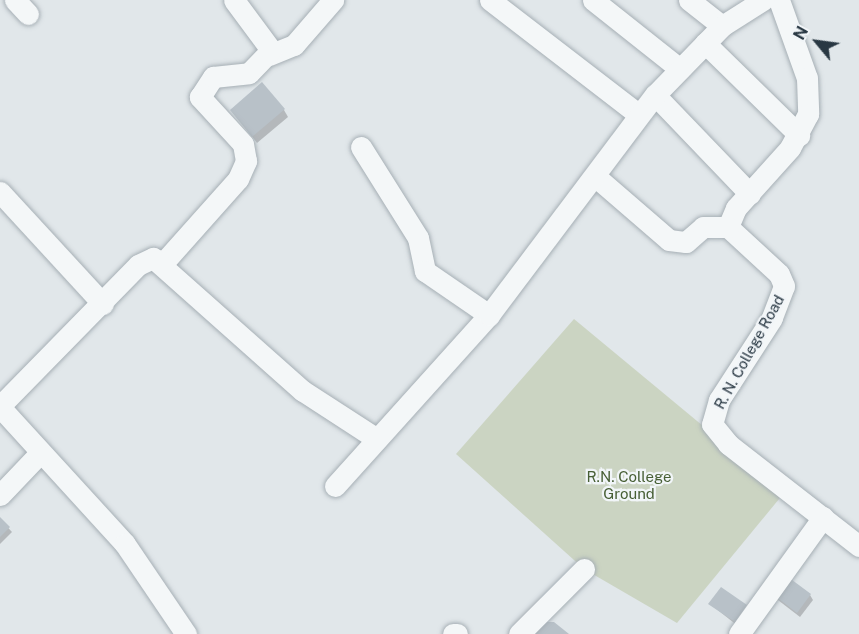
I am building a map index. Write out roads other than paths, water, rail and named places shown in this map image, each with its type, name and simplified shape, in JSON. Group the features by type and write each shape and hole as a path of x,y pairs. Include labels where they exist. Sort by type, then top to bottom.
{"street":[{"path":"234,0 272,44 269,56"},
{"path":"164,262 238,179 246,161 243,144 203,102 201,91 213,77 249,73 269,56 294,45 333,0"},
{"path":"490,0 638,114"},
{"path":"593,0 680,69"},
{"path":"689,0 722,26"},
{"path":"335,486 489,315 596,177 638,114 722,26 763,0"},
{"path":"596,177 669,240 686,242 703,227 728,227 750,194 799,135 810,96 779,0"},
{"path":"705,43 799,135"},
{"path":"655,95 750,194"},
{"path":"361,147 418,238 425,270 489,315"},
{"path":"0,192 103,304"},
{"name":"R. N. College Road","path":"728,227 779,274 784,286 772,318 719,400 712,424 728,444 859,544"},
{"path":"186,634 125,544 0,406 145,259 164,262 303,391 377,439"},
{"path":"0,495 41,452"},
{"path":"739,634 823,517"},
{"path":"519,634 584,569"}],"park label":[{"name":"R.N. College Ground","path":"629,484"}]}
